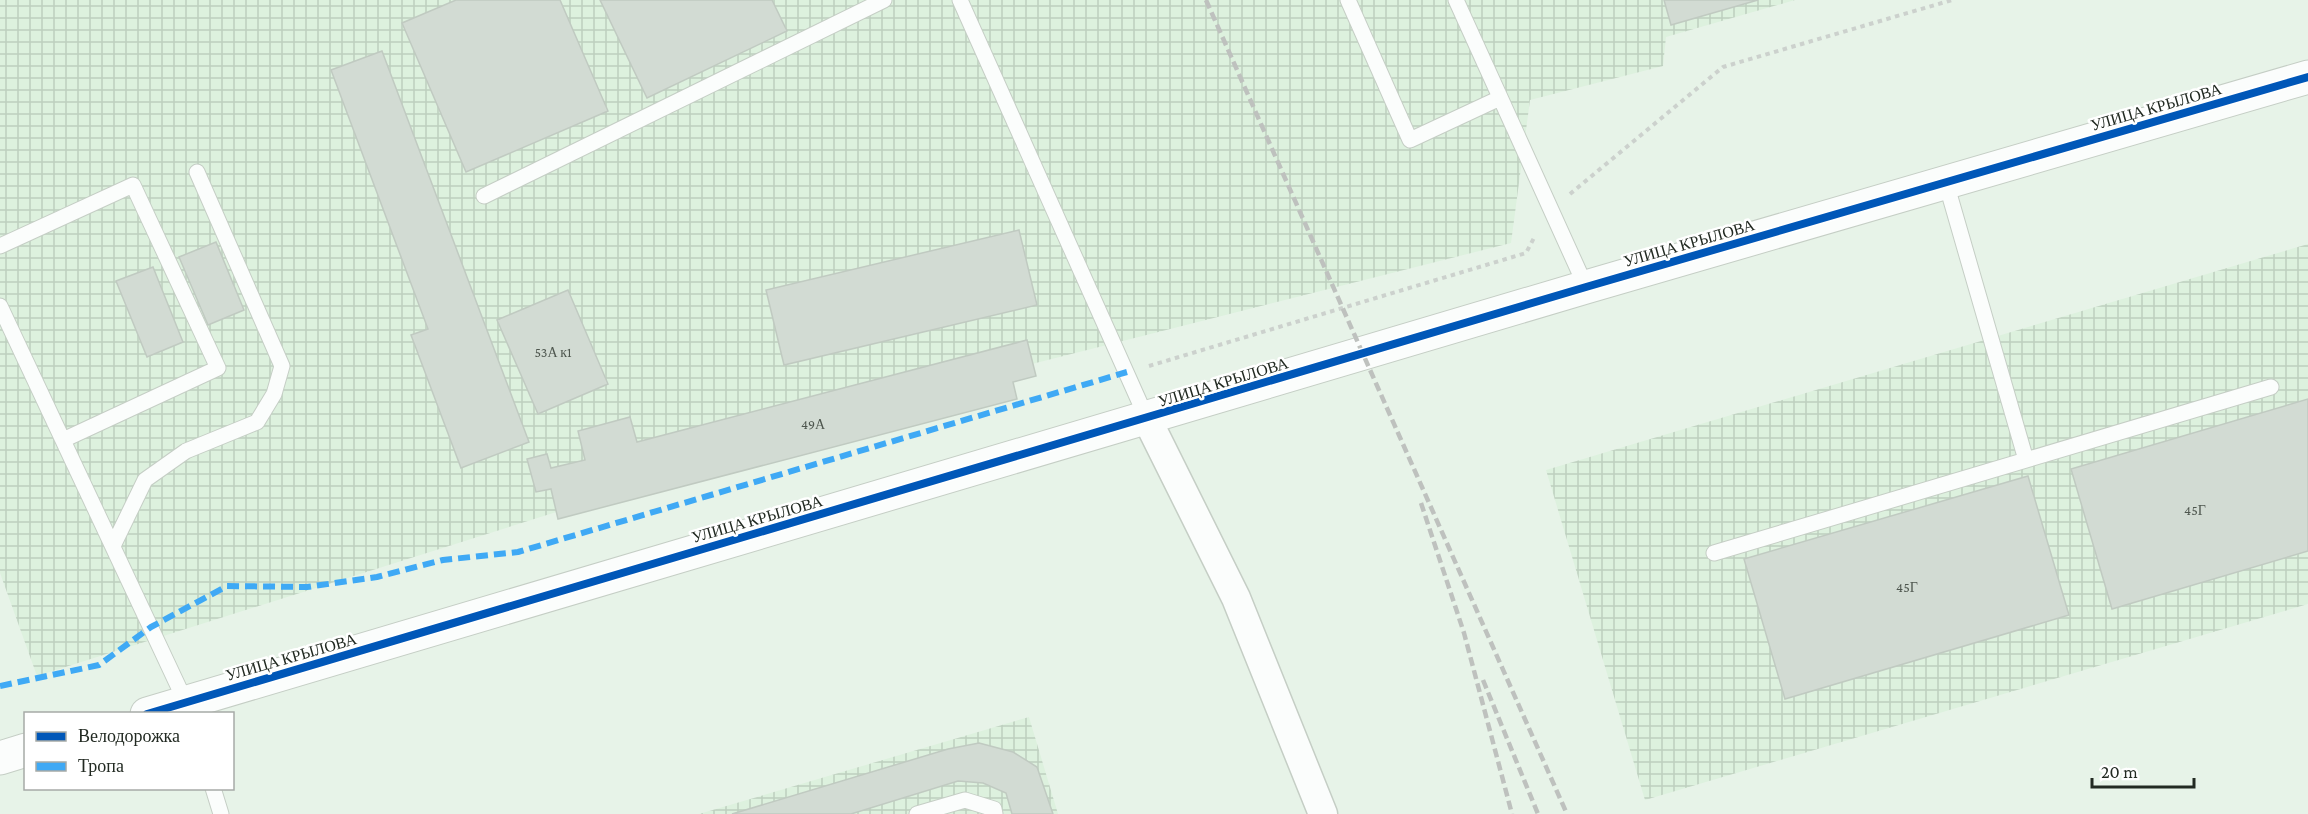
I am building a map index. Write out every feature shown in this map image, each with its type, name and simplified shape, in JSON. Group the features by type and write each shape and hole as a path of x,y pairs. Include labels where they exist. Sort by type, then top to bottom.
{"street":[{"name":"УЛИЦА КРЫЛОВА","path":"160,712 187,708 1586,287 2308,77"},
{"path":"1147,419 1236,598 1323,814"},
{"path":"0,758 24,751"}],"lane":[{"path":"484,196 884,0"},
{"path":"960,0 1147,419"},
{"path":"1348,0 1410,140 1500,98"},
{"path":"1456,0 1586,287"},
{"path":"113,546 145,480 186,451 257,422 274,394 282,366 197,172"},
{"path":"1946,183 2026,460"},
{"path":"0,246 133,185 218,368 63,440"},
{"path":"0,306 187,708"},
{"path":"1714,553 2271,387"},
{"path":"213,790 221,814"},
{"path":"917,814 965,800 994,809 995,814"}],"shaded area":[{"path":"0,0 1795,0 1666,37 1663,66 1530,100 1511,243 1000,372 37,676 0,573"},
{"path":"2308,244 2308,604 1645,800 1546,470"},
{"path":"1029,717 1058,814 699,814"}],"building":[{"path":"456,0 560,0 608,111 466,172 402,23"},
{"path":"600,0 772,0 787,31 647,98"},
{"path":"1664,0 1758,0 1671,25"},
{"path":"382,51 529,442 461,468 411,335 428,329 331,70"},
{"path":"1019,230 1037,305 784,365 766,290"},
{"path":"216,242 244,310 208,325 179,257"},
{"path":"153,267 183,342 147,357 116,281"},
{"path":"568,290 608,384 538,414 497,320"},
{"path":"1027,340 1036,376 1013,382 1017,399 558,519 551,489 536,492 527,459 547,454 551,468 585,460 578,431 630,417 637,442"},
{"path":"2308,399 2308,551 2112,609 2071,469"},
{"path":"2028,476 2069,615 1785,699 1744,559"},
{"path":"979,743 1013,752 1037,767 1053,814 1012,814 1006,793 983,783 958,781 851,814 732,814 948,749"}],"railway":[{"path":"1206,0 1567,814"},
{"path":"1421,503 1464,633 1512,814"},
{"path":"1483,680 1538,814"}],"marked path":[{"path":"0,686 99,665 151,627 227,586 307,587 377,577 443,560 518,552 1127,372"}],"cycle path":[{"path":"154,712 1586,287 2308,77"}]}
